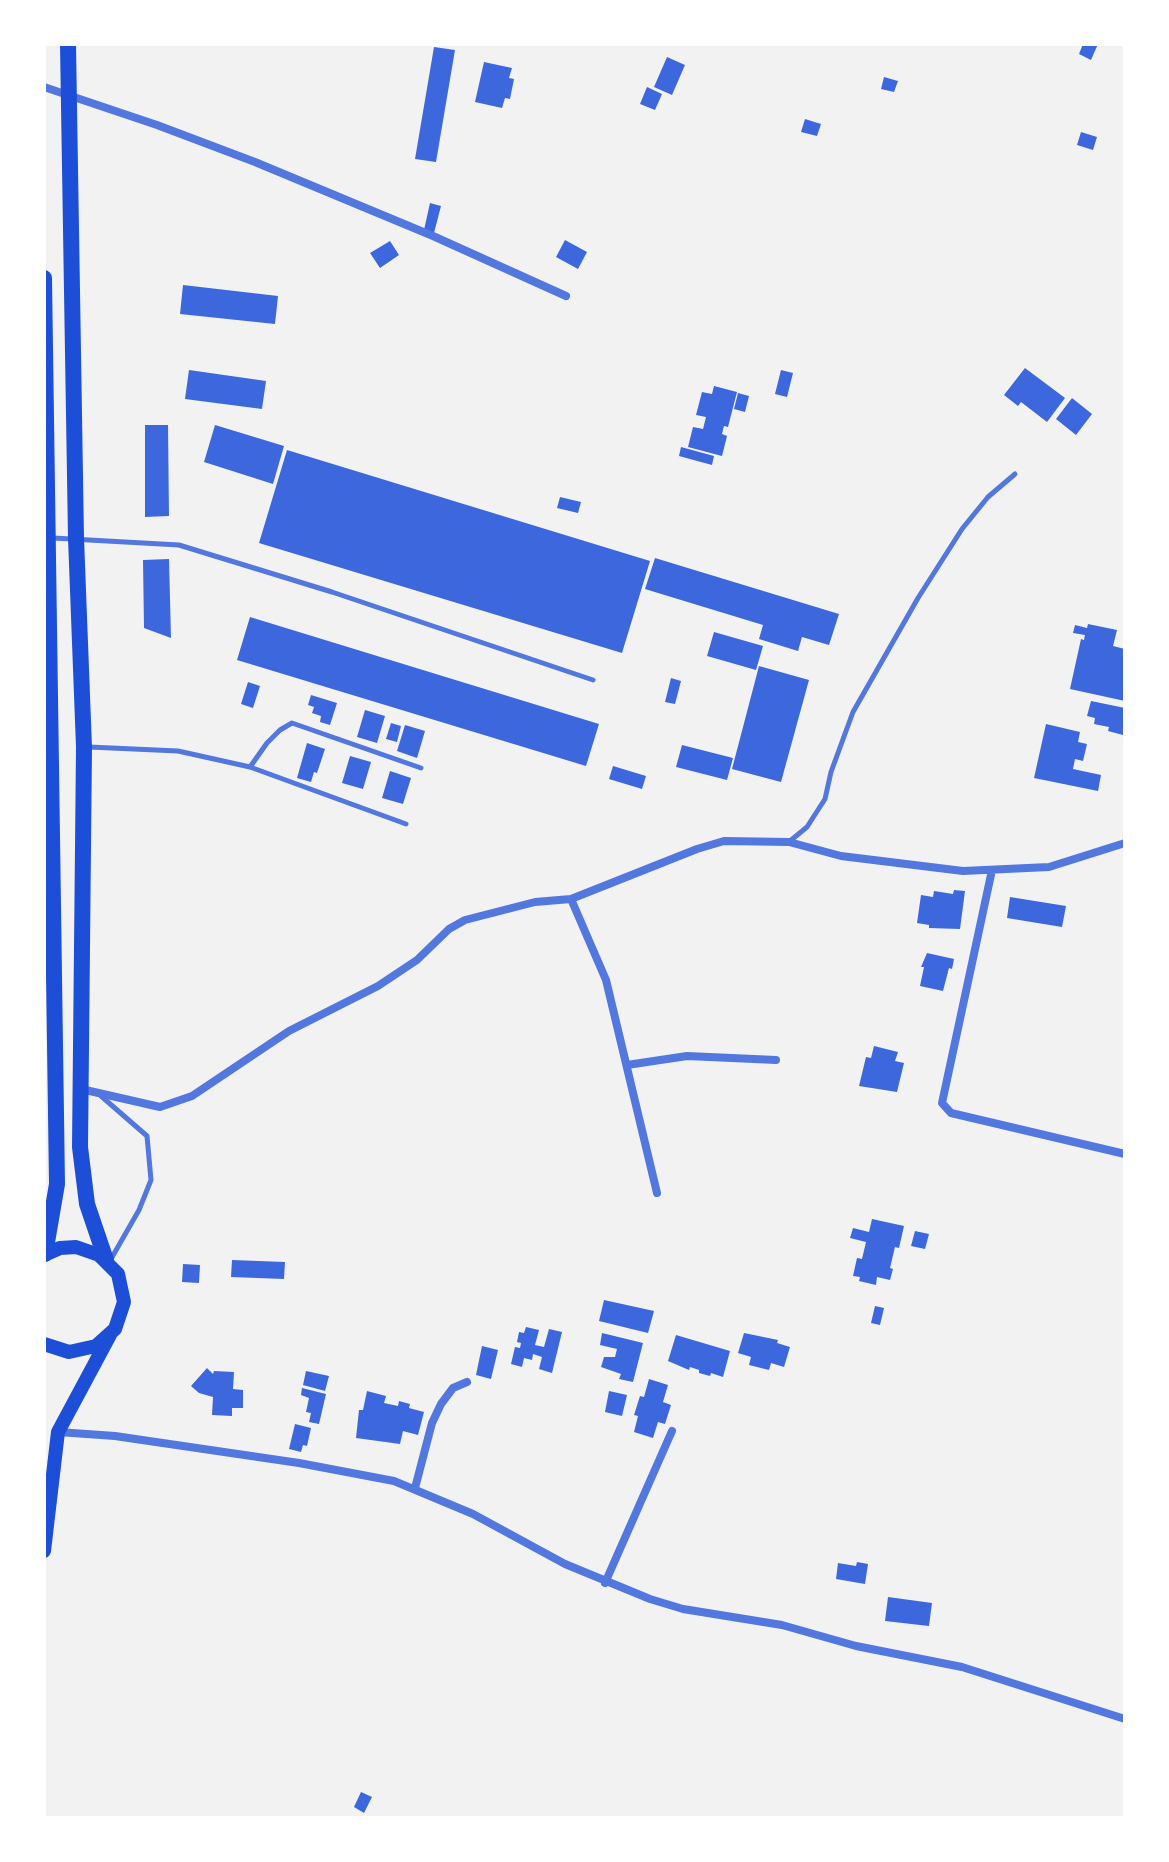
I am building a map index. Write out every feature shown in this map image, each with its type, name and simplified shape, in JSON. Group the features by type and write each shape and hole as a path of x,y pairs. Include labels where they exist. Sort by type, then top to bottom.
{"highway":[{"path":"68,44 89,1091 80,1147 87,1204 107,1262"},
{"path":"44,278 57,1184 44,1255"}],"main road":[{"path":"44,1255 60,1248 76,1247 92,1252 107,1262 121,1281 124,1302 121,1316 58,1432 44,1551"},
{"path":"44,1344 60,1351 78,1351 96,1346 110,1335"}],"street":[{"path":"44,87 255,162 433,236 566,296"},
{"path":"89,1091 160,1107 192,1096 289,1031 378,986 417,960 449,929 465,920 535,902 571,899 724,841 789,842 841,856 963,871 1049,867 1125,843"},
{"path":"992,870 942,1103 951,1113 1055,1140 1125,1154"},
{"path":"571,899 606,980 657,1193"},
{"path":"627,1065 687,1056 776,1060"},
{"path":"415,1488 432,1423 441,1404 453,1388 467,1382"},
{"path":"605,1583 672,1431"},
{"path":"58,1432 115,1436 299,1463 349,1471 415,1488 473,1514 605,1583 683,1609 782,1625 856,1646 962,1667 1125,1719"}],"lane":[{"path":"789,842 807,827 825,799 831,772 853,712 918,598 962,529 988,497 1015,474"},
{"path":"48,538 179,545 332,592 593,680"},
{"path":"250,767 267,743 292,723 421,768"},
{"path":"84,747 178,751 250,767 406,824"},
{"path":"89,1091 147,1136 151,1180 139,1210 107,1262"}],"building":[{"path":"1083,44 1098,44 1091,60 1079,54"},
{"path":"434,47 455,50 436,162 415,159"},
{"path":"667,57 685,65 672,95 654,87"},
{"path":"484,62 512,68 509,78 514,79 510,99 505,98 502,108 475,102"},
{"path":"884,77 898,81 894,92 881,89"},
{"path":"647,87 662,94 655,110 640,104"},
{"path":"805,119 821,124 817,136 801,132"},
{"path":"1081,132 1097,137 1093,150 1077,145"},
{"path":"430,203 441,206 434,233 424,230"},
{"path":"565,240 587,252 578,269 556,257"},
{"path":"390,241 399,255 380,268 370,253"},
{"path":"183,285 278,296 275,324 180,314"},
{"path":"1025,368 1065,398 1047,422 1021,402 1018,406 1004,395"},
{"path":"189,370 266,381 262,409 185,399"},
{"path":"781,370 793,373 787,397 775,394"},
{"path":"714,386 737,392 728,427 724,426 722,434 727,436 722,456 688,447 693,427 703,429 706,417 696,415 702,392 712,394"},
{"path":"738,393 749,396 745,412 734,409"},
{"path":"1072,398 1092,414 1076,435 1056,419"},
{"path":"145,425 168,425 169,516 145,517"},
{"path":"215,425 284,446 273,484 204,462"},
{"path":"681,447 714,456 712,465 679,456"},
{"path":"287,450 650,561 622,653 259,543"},
{"path":"560,497 581,502 578,513 557,508"},
{"path":"655,558 839,614 829,645 802,637 798,651 759,639 763,625 645,589"},
{"path":"169,559 171,638 144,628 143,560"},
{"path":"250,617 599,724 586,766 237,660"},
{"path":"1088,624 1117,630 1113,646 1125,649 1125,701 1070,689 1081,639 1084,640 1085,635 1073,633 1075,625 1087,628"},
{"path":"714,632 763,646 756,670 707,656"},
{"path":"759,666 809,680 781,782 732,769"},
{"path":"671,678 681,681 675,704 665,702"},
{"path":"248,682 260,686 253,708 241,704"},
{"path":"311,695 337,703 330,725 320,722 321,716 312,713 314,707 308,705"},
{"path":"1091,701 1125,708 1123,735 1108,731 1109,727 1094,724 1095,718 1087,716"},
{"path":"365,710 385,716 377,743 357,737"},
{"path":"391,723 401,726 397,742 386,739"},
{"path":"1046,724 1080,732 1078,742 1087,744 1083,761 1075,759 1073,769 1101,775 1098,791 1034,778"},
{"path":"405,725 425,731 417,758 397,751"},
{"path":"307,743 325,749 311,782 297,778"},
{"path":"682,745 733,758 727,780 676,767"},
{"path":"350,756 371,762 363,789 342,783"},
{"path":"613,766 646,776 642,789 609,779"},
{"path":"390,771 411,778 403,804 382,798"},
{"path":"954,890 965,891 960,929 929,928 929,925 917,923 921,895 933,897 934,891 953,894"},
{"path":"1010,897 1066,906 1062,927 1007,918"},
{"path":"927,953 954,959 943,991 920,986 924,967 921,967"},
{"path":"874,1046 898,1052 895,1061 904,1063 897,1092 859,1086 866,1057 871,1058"},
{"path":"872,1219 904,1226 899,1248 895,1247 890,1280 877,1277 876,1285 859,1281 860,1277 853,1276 857,1258 862,1259 866,1242 850,1238 853,1228 869,1232"},
{"path":"915,1231 929,1234 925,1249 911,1246"},
{"path":"232,1260 285,1262 284,1279 231,1277"},
{"path":"183,1264 200,1265 199,1283 182,1282"},
{"path":"604,1300 654,1311 648,1333 599,1321"},
{"path":"875,1306 884,1308 880,1325 871,1323"},
{"path":"526,1327 539,1330 535,1345 544,1347 549,1329 562,1332 552,1373 539,1369 542,1357 533,1354 532,1360 524,1358 522,1367 511,1364 515,1347 520,1348 521,1343 517,1342 519,1332 524,1333"},
{"path":"602,1333 643,1343 633,1382 619,1379 621,1374 601,1367 604,1357 615,1357 617,1349 600,1345"},
{"path":"744,1333 778,1340 777,1343 790,1347 784,1367 771,1363 769,1370 749,1365 751,1357 738,1353"},
{"path":"676,1335 730,1351 723,1377 699,1373 699,1370 690,1367 689,1370 668,1361"},
{"path":"482,1346 498,1350 491,1379 476,1375"},
{"path":"207,1368 213,1374 214,1371 234,1372 233,1389 243,1390 243,1408 232,1408 232,1416 212,1415 213,1397 199,1393 191,1386"},
{"path":"306,1371 329,1376 325,1391 303,1385"},
{"path":"649,1379 668,1385 663,1402 671,1405 665,1424 658,1422 653,1438 634,1432 638,1416 634,1415"},
{"path":"302,1388 326,1394 319,1424 309,1422 311,1413 306,1412 309,1398 301,1395"},
{"path":"367,1391 386,1396 384,1403 398,1406 399,1401 424,1412 418,1435 403,1431 400,1444 356,1438 359,1410 363,1410"},
{"path":"609,1391 627,1395 622,1416 605,1412"},
{"path":"295,1424 311,1428 307,1446 303,1445 301,1452 289,1449"},
{"path":"857,1562 868,1564 865,1584 836,1579 838,1563 856,1566"},
{"path":"888,1597 932,1603 929,1626 885,1621"},
{"path":"361,1792 372,1797 364,1813 354,1807"}]}
